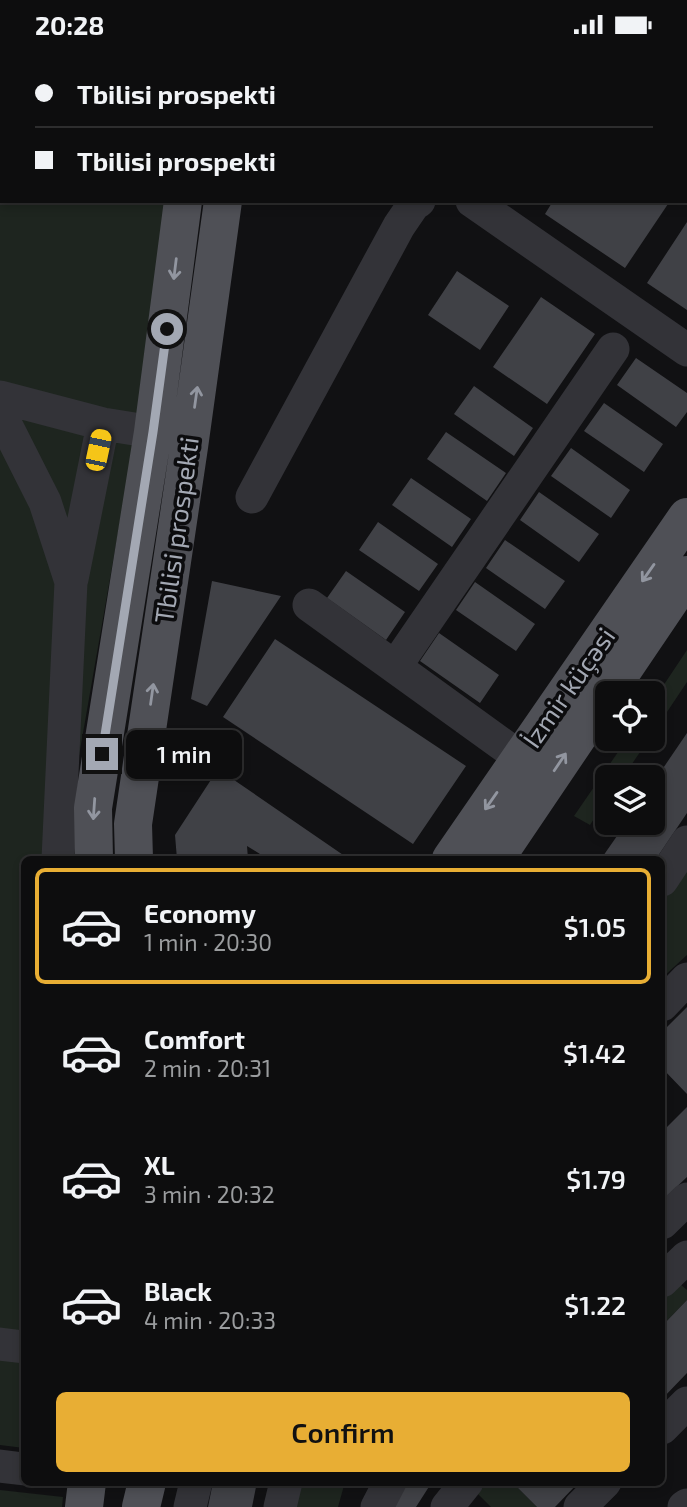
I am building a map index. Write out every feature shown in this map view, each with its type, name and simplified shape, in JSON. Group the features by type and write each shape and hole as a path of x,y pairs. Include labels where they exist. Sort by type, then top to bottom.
{"main road":[{"name":"Tbilisi prospekti","path":"94,856 93,808 153,432 183,203"},
{"name":"Tbilisi prospekti","path":"134,856 133,824 223,203"},
{"name":"İzmir küçəsi","path":"453,856 685,524"},
{"name":"İzmir küçəsi","path":"497,856 687,575"},
{"path":"84,1507 87,1486"},
{"path":"141,1507 146,1486"}],"street":[{"path":"251,496 399,226 416,203"},
{"path":"475,203 687,350"},
{"path":"395,667 613,349"},
{"path":"0,397 103,424 153,432"},
{"path":"0,413 45,502 71,582"},
{"path":"58,856 71,582 103,424"},
{"path":"309,605 521,758"},
{"path":"665,875 687,842"},
{"path":"665,1002 687,979"},
{"path":"665,1220 687,1199"},
{"path":"665,1278 687,1257"},
{"path":"0,1344 21,1347"},
{"path":"665,1425 687,1403"},
{"path":"0,1466 21,1469"},
{"path":"190,1507 195,1486"},
{"path":"279,1507 285,1486"},
{"path":"377,1507 388,1486"},
{"path":"580,1507 601,1486"}],"shaded area":[{"path":"0,203 176,203 69,813 69,856 21,856 21,1448 0,1445"},
{"path":"687,650 687,682 665,715 665,683"},
{"path":"619,751 641,751 631,765 609,765"},
{"path":"595,785 595,817 590,825 574,816"},
{"path":"687,860 687,955 665,975 665,893"},
{"path":"679,1283 687,1290 687,1300 665,1323 665,1298"},
{"path":"295,1486 344,1486 338,1507 289,1507"},
{"path":"482,1486 516,1486 537,1507 491,1507 476,1492"},
{"path":"0,1490 63,1497 62,1507 0,1507"}],"building":[{"path":"552,203 669,203 625,268 545,214"},
{"path":"687,222 687,310 647,283"},
{"path":"457,271 509,306 480,350 428,315"},
{"path":"541,297 595,334 547,404 493,367"},
{"path":"636,358 687,393 687,412 676,427 617,385"},
{"path":"474,386 533,428 514,456 454,414"},
{"path":"604,403 663,444 644,472 584,431"},
{"path":"446,432 506,473 487,501 427,459"},
{"path":"571,448 630,490 611,518 551,476"},
{"path":"411,478 471,519 452,547 392,505"},
{"path":"539,492 599,534 579,562 520,520"},
{"path":"378,522 438,564 419,591 359,550"},
{"path":"505,540 565,581 545,609 486,568"},
{"path":"346,571 405,612 386,640 327,598"},
{"path":"212,581 281,596 207,706 191,699"},
{"path":"475,582 535,624 516,651 456,610"},
{"path":"439,633 499,675 480,703 420,661"},
{"path":"275,639 466,766 413,844 223,717"},
{"path":"687,733 687,813 658,856 603,856 618,835 665,835 665,765"},
{"path":"218,769 345,856 263,856 247,846 248,856 177,856 175,835"},
{"path":"687,1007 687,1094 665,1071 665,1029"},
{"path":"687,1107 687,1177 665,1198 665,1129"},
{"path":"687,1300 687,1373 665,1396 665,1323"},
{"path":"212,1486 256,1486 252,1507 208,1507"},
{"path":"405,1486 429,1486 416,1507 392,1507"},
{"path":"516,1486 575,1486 555,1507 537,1507"}],"route":[{"path":"102,754 167,329"}]}
